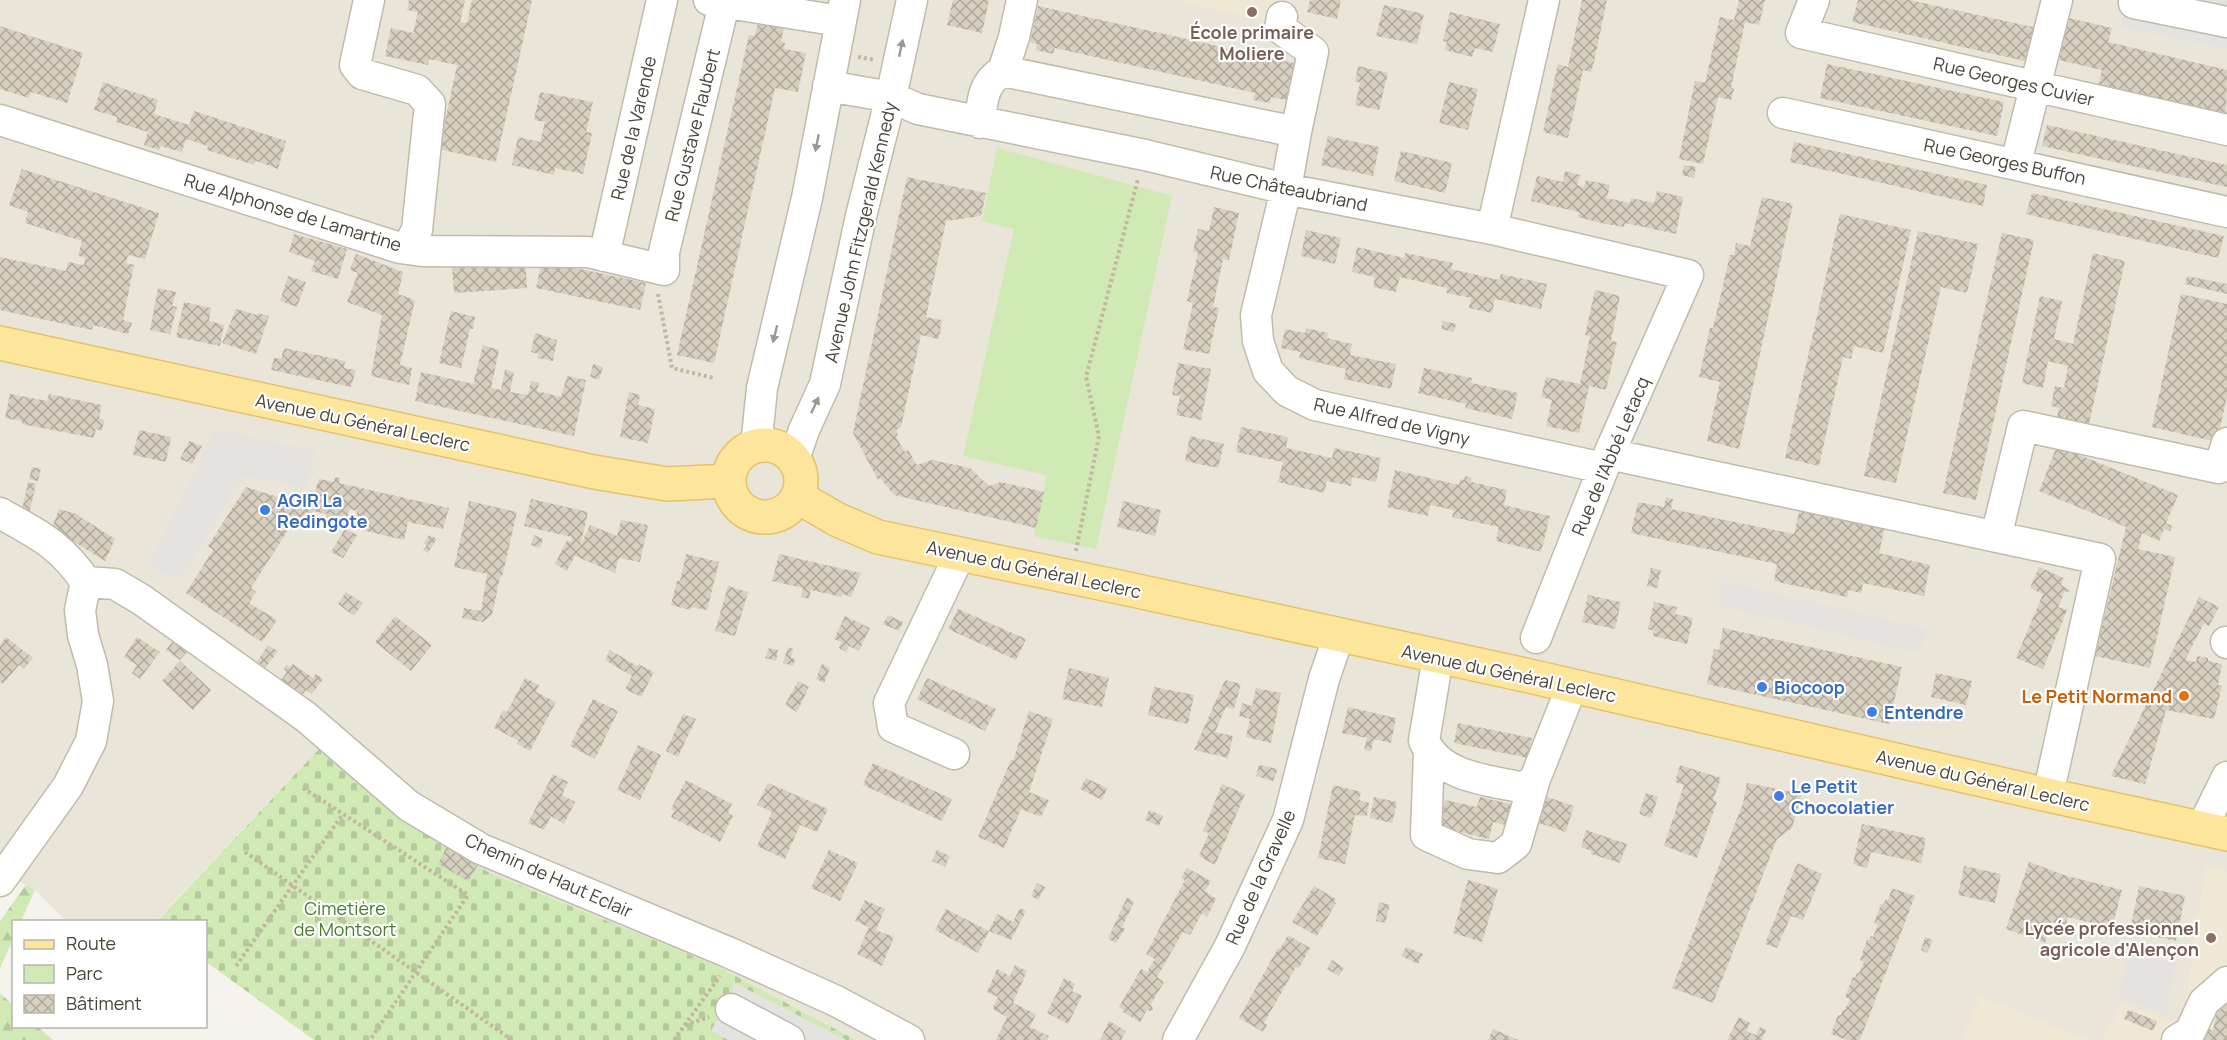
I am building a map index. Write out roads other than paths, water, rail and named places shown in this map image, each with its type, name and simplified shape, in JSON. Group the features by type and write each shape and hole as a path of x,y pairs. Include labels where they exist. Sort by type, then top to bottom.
{"main road":[{"name":"Avenue du Général Leclerc","path":"0,343 594,472 667,484 729,481"},
{"path":"764,445 781,449 794,459 801,478 798,497 783,512 763,517 752,515 736,501 729,481 733,466 742,454 764,445"},
{"name":"Avenue du Général Leclerc","path":"798,497 838,520 878,537 1572,686 2214,831"}],"street":[{"path":"369,0 355,65 362,74 417,90 430,104 417,230 407,248"},
{"name":"Rue de la Varende","path":"604,256 662,0"},
{"name":"Avenue John Fitzgerald Kennedy","path":"794,459 804,430 825,384 861,216 891,97 912,0"},
{"path":"1003,71 1014,38 1022,0"},
{"path":"1492,229 1544,0"},
{"name":"Rue Georges Cuvier","path":"1814,0 1801,33 2227,130"},
{"path":"2016,163 2057,0"},
{"path":"2134,0 2134,3 2227,22"},
{"path":"720,1 843,10 807,198 762,388 756,447"},
{"name":"Rue Gustave Flaubert","path":"664,270 664,252 720,1"},
{"name":"Rue Alfred de Vigny","path":"1282,16 1280,28 1312,52 1286,189 1256,315 1258,341 1268,370 1287,391 1315,405 2100,559 2048,795"},
{"path":"980,123 983,95 992,77 1003,71 1296,132"},
{"name":"Rue Châteaubriand","path":"828,86 891,97 918,109 980,123 1144,155 1286,189 1492,229 1688,275"},
{"name":"Rue Georges Buffon","path":"1783,113 2016,163 2227,212"},
{"name":"Rue Alphonse de Lamartine","path":"0,120 400,248 422,251 588,252 664,270"},
{"name":"Rue de l'Abbé Letacq","path":"1536,638 1606,461 1688,275"},
{"path":"1996,537 2023,426 2219,468 2227,443"},
{"path":"0,513 48,540 71,560 86,582 80,610 83,635 92,665 98,701 91,741 68,786 0,881"},
{"path":"954,754 893,728 889,703 960,554"},
{"name":"Chemin de Haut Eclair","path":"86,582 115,584 142,600 306,717 409,806 481,849 730,953 836,1001 909,1040"},
{"name":"Rue de la Gravelle","path":"1178,1040 1230,946 1288,820 1324,679 1339,635"},
{"path":"1438,657 1424,741 1430,752 1460,774 1524,788 1535,779"},
{"path":"1430,752 1426,835 1468,854 1498,858 1516,844 1535,779 1572,686"},
{"path":"2214,831 2227,777"},
{"path":"2177,1040 2190,1032 2204,1002 2227,982"},
{"path":"731,1009 789,1040"}],"place":[{"name":"École primaire Moliere","path":"1252,12"},
{"name":"AGIR La Redingote","path":"265,510"},
{"name":"Biocoop","path":"1762,687"},
{"name":"Le Petit Normand","path":"2184,696"},
{"name":"Entendre","path":"1872,712"},
{"name":"Le Petit Chocolatier","path":"1779,796"},
{"name":"Lycée professionnel agricole d'Alençon","path":"2211,938"}],"park label":[{"name":"Cimetière de Montsort","path":"345,918"}]}
